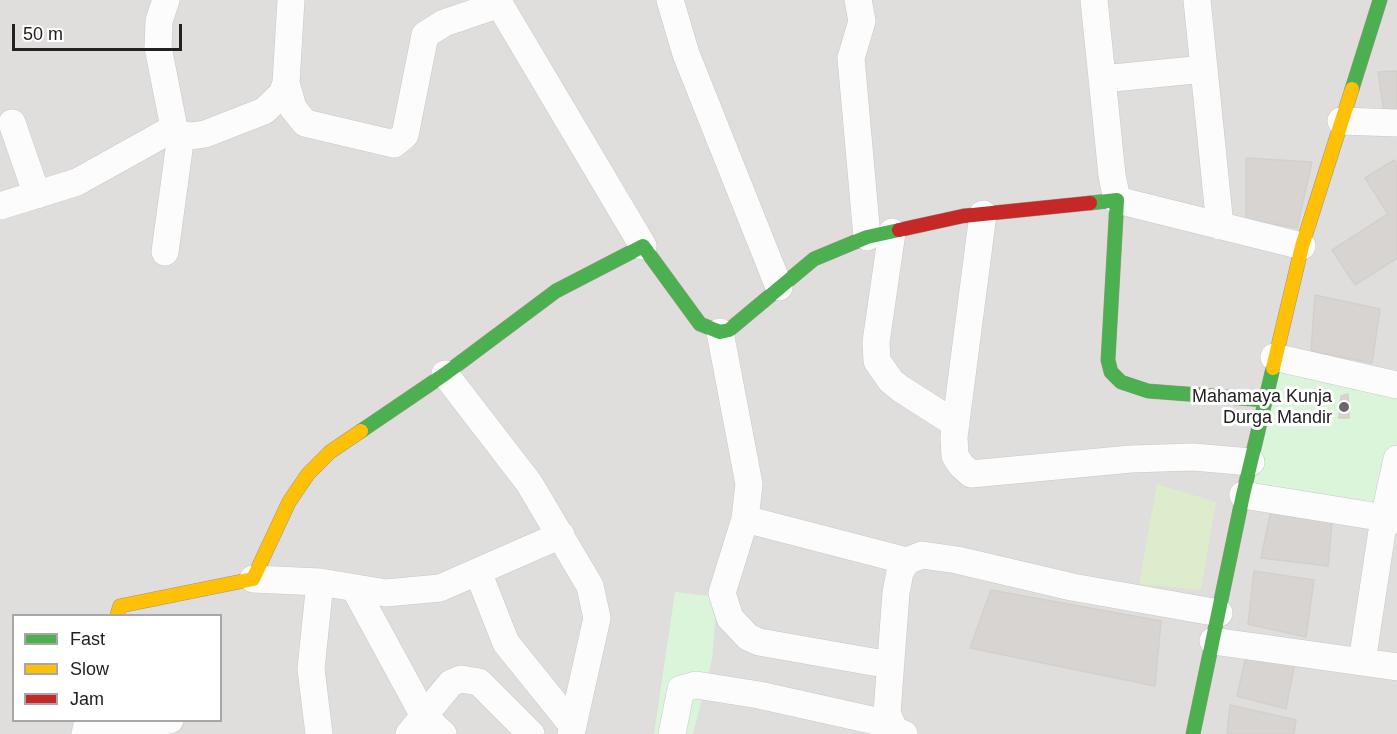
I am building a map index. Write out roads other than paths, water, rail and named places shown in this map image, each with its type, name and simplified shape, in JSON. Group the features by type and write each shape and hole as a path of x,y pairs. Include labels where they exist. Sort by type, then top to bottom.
{"street":[{"path":"165,252 178,132 158,40 159,21 166,0"},
{"path":"291,0 286,83 293,108 305,123 394,144 405,135 425,35 444,23 499,2 643,246 700,324 720,332 729,330 814,258 879,234 963,216 1117,200 1302,246"},
{"path":"670,0 686,54 779,287"},
{"path":"858,0 862,21 850,58 879,234 877,361 891,381 902,390 956,424"},
{"path":"1094,0 1112,175 1117,200 1108,360 1111,372 1121,382 1148,391 1265,400"},
{"path":"1197,0 1220,226"},
{"path":"1193,734 1243,495 1302,246 1380,0"},
{"path":"1103,79 1204,69"},
{"path":"0,206 77,182 178,132 205,134 264,111 276,101 286,83"},
{"path":"1341,121 1397,123"},
{"path":"12,123 37,195"},
{"path":"983,214 956,424 955,456 961,465 971,474 1131,459 1193,458 1251,462"},
{"path":"253,579 290,502 308,474 330,452 445,374 556,291 643,246"},
{"path":"720,332 749,484 745,519 722,593 730,618 739,629 759,642 890,665"},
{"path":"1275,357 1397,385"},
{"path":"445,374 509,455 561,535 590,586 597,618 572,730"},
{"path":"1362,662 1390,519 1397,459"},
{"path":"1243,495 1390,519"},
{"path":"745,519 907,561"},
{"path":"117,614 120,606 253,579 320,582 386,593 410,592 453,584 561,535"},
{"path":"893,731 887,713 896,593 900,572 907,561 922,555 957,560 1072,587 1219,613"},
{"path":"478,572 496,624 506,643 572,730"},
{"path":"319,734 311,669 320,582"},
{"path":"355,589 425,728"},
{"path":"1213,641 1397,667"},
{"path":"425,728 451,683 461,679 479,682 531,734"},
{"path":"672,734 678,697 681,689 687,686 759,695 893,731"},
{"path":"97,728 152,722"}],"place":[{"name":"Mahamaya Kunja Durga Mandir","path":"1344,407"}]}
